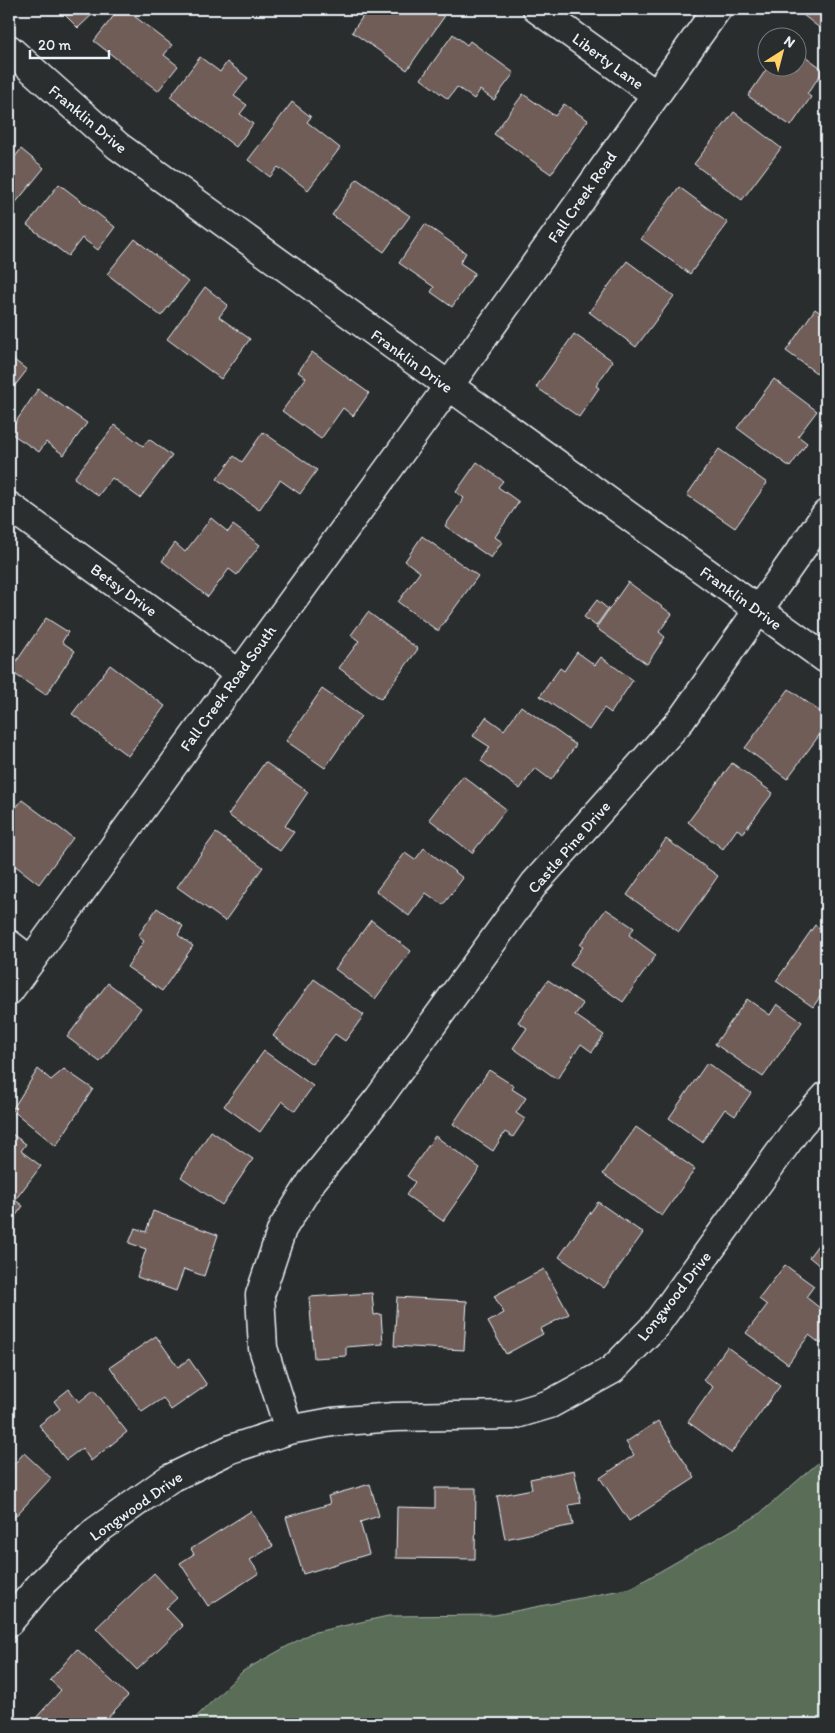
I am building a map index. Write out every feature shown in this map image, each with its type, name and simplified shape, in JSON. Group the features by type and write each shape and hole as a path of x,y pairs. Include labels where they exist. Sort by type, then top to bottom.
{"street":[{"name":"Liberty Lane","path":"537,9 655,94"},
{"name":"Fall Creek Road","path":"448,386 717,9"},
{"name":"Franklin Drive","path":"9,49 118,146 826,659"},
{"name":"Fall Creek Road South","path":"9,991 448,386"},
{"name":"Betsy Drive","path":"9,506 238,673"},
{"name":"Castle Pine Drive","path":"289,1430 263,1348 260,1295 282,1229 312,1181 379,1098 536,883 682,720 757,610 826,514"},
{"path":"9,944 31,961"},
{"name":"Longwood Drive","path":"9,1622 42,1583 96,1531 169,1479 231,1449 289,1430 332,1422 394,1417 513,1415 550,1404 612,1370 655,1326 799,1126 826,1096"}],"green space":[{"path":"826,1456 826,1724 189,1724 243,1671 311,1633 388,1616 495,1615 631,1588 758,1515"}],"building":[{"path":"59,9 98,9 78,28"},
{"path":"119,9 125,9 172,45 164,55 178,66 158,91 94,41"},
{"path":"368,9 404,9 411,14 414,9 434,9 444,17 407,70 352,32"},
{"path":"808,9 826,9 826,33 803,15"},
{"path":"453,34 467,45 470,41 514,73 494,100 480,90 474,99 457,87 448,99 421,79"},
{"path":"200,57 220,72 227,62 248,78 234,96 247,105 240,114 253,124 236,147 170,97"},
{"path":"808,58 824,70 807,94 811,97 791,126 748,96 760,78 808,78"},
{"path":"523,94 555,116 564,104 588,120 551,174 494,134"},
{"path":"292,102 311,117 307,122 340,148 308,190 278,167 270,177 248,160"},
{"path":"734,112 781,148 742,200 694,164"},
{"path":"21,149 44,168 9,211 9,160 11,162"},
{"path":"357,179 410,216 384,252 332,215"},
{"path":"59,184 115,227 98,250 82,238 68,256 27,225"},
{"path":"679,187 728,223 690,274 641,239"},
{"path":"425,224 466,253 460,263 475,273 452,307 431,292 434,287 399,263"},
{"path":"135,239 188,282 161,316 107,274"},
{"path":"627,261 674,296 636,347 589,312"},
{"path":"205,287 228,305 219,317 250,339 221,379 167,339"},
{"path":"815,309 826,317 826,380 786,351"},
{"path":"574,334 613,361 596,386 599,388 579,417 536,387"},
{"path":"312,352 369,393 353,416 343,408 321,439 282,411 306,378 298,372"},
{"path":"9,356 27,370 9,393"},
{"path":"774,379 817,411 798,436 807,443 790,467 737,428"},
{"path":"38,389 87,423 64,455 46,442 39,452 9,432"},
{"path":"115,425 143,446 149,439 172,456 140,498 112,478 98,496 74,478"},
{"path":"263,432 317,470 300,494 280,480 259,510 217,479 234,456 242,462"},
{"path":"719,449 767,483 735,528 687,495"},
{"path":"477,462 503,481 498,487 519,502 495,537 502,542 491,558 445,526 464,498 456,492"},
{"path":"211,518 228,532 233,525 260,545 237,575 229,569 208,597 162,561 175,543 185,552"},
{"path":"422,536 478,576 438,631 398,602 420,572 405,561"},
{"path":"628,582 672,614 659,632 665,637 647,664 596,628"},
{"path":"597,600 608,609 596,626 584,617"},
{"path":"368,612 418,649 381,699 339,668 359,641 351,635"},
{"path":"46,618 68,632 62,642 75,651 46,695 10,671"},
{"path":"577,652 595,665 601,657 633,680 611,713 604,708 589,730 540,696 560,668 564,671"},
{"path":"110,665 165,706 128,756 72,714"},
{"path":"322,689 361,716 325,768 286,741"},
{"path":"789,689 826,716 826,726 787,779 745,748"},
{"path":"521,706 576,745 551,780 535,768 520,789 481,761 490,747 473,736 486,717 504,730"},
{"path":"265,762 308,792 285,826 294,832 280,851 228,815"},
{"path":"732,763 773,793 743,833 737,829 723,849 688,822"},
{"path":"463,776 506,809 472,853 429,819"},
{"path":"22,800 73,838 39,884 9,861 9,817"},
{"path":"216,833 263,867 225,921 177,887"},
{"path":"666,839 718,876 679,932 627,895"},
{"path":"424,848 463,878 443,905 426,893 409,916 376,891 405,853 415,860"},
{"path":"157,908 183,926 178,935 193,946 162,991 127,967 144,941 138,936"},
{"path":"606,909 634,928 629,935 656,955 623,1002 570,965 583,947 580,945"},
{"path":"371,920 411,951 375,999 335,969"},
{"path":"815,925 826,932 826,988 813,1007 776,981"},
{"path":"314,979 364,1015 345,1041 335,1034 312,1064 273,1036"},
{"path":"548,980 583,1004 575,1015 604,1035 592,1052 581,1044 557,1079 513,1048 527,1028 518,1022"},
{"path":"108,983 141,1008 100,1062 67,1037"},
{"path":"747,999 770,1015 777,1004 802,1022 763,1077 715,1044"},
{"path":"264,1051 313,1086 295,1111 282,1101 260,1132 224,1106"},
{"path":"707,1063 751,1093 735,1116 725,1109 702,1142 669,1118"},
{"path":"38,1069 51,1080 64,1069 93,1089 56,1146 12,1110"},
{"path":"489,1070 514,1086 512,1089 526,1098 516,1113 525,1119 513,1137 505,1132 493,1151 453,1124"},
{"path":"636,1127 695,1169 662,1216 603,1174"},
{"path":"211,1131 253,1159 222,1205 181,1177"},
{"path":"9,1132 26,1144 21,1151 41,1166 15,1200 23,1206 9,1225"},
{"path":"435,1136 480,1168 443,1221 406,1195 415,1182 407,1176"},
{"path":"598,1202 643,1233 604,1288 559,1257"},
{"path":"153,1211 218,1235 204,1276 184,1269 176,1291 137,1277 146,1249 129,1243 135,1228 146,1232"},
{"path":"826,1234 826,1271 809,1257"},
{"path":"785,1265 814,1286 806,1297 826,1313 821,1321 826,1325 826,1336 821,1344 809,1335 788,1364 746,1333 767,1305 759,1299"},
{"path":"544,1269 569,1314 540,1329 543,1334 506,1354 488,1322 504,1313 494,1296"},
{"path":"372,1293 374,1315 381,1314 383,1344 346,1347 346,1356 314,1358 309,1297"},
{"path":"397,1297 467,1301 464,1350 394,1346"},
{"path":"156,1336 178,1367 189,1359 207,1385 171,1410 163,1398 142,1412 110,1367"},
{"path":"727,1347 780,1386 731,1453 688,1422 713,1387 703,1380"},
{"path":"69,1389 79,1402 94,1390 127,1432 91,1461 82,1448 66,1460 39,1425 60,1409 54,1401"},
{"path":"658,1421 695,1478 629,1521 600,1478 634,1455 626,1442"},
{"path":"24,1453 51,1478 9,1523 9,1470"},
{"path":"574,1470 581,1503 569,1505 573,1525 505,1539 497,1496 532,1489 530,1479"},
{"path":"370,1484 379,1516 360,1522 369,1554 303,1574 286,1517 330,1504 328,1496"},
{"path":"435,1488 476,1488 475,1559 396,1558 397,1507 435,1508"},
{"path":"251,1511 273,1546 250,1560 259,1573 208,1606 180,1563 194,1554 191,1549"},
{"path":"154,1573 177,1598 166,1608 183,1626 137,1670 96,1628"},
{"path":"77,1649 128,1696 102,1724 41,1724 35,1719 61,1690 50,1680"}]}
